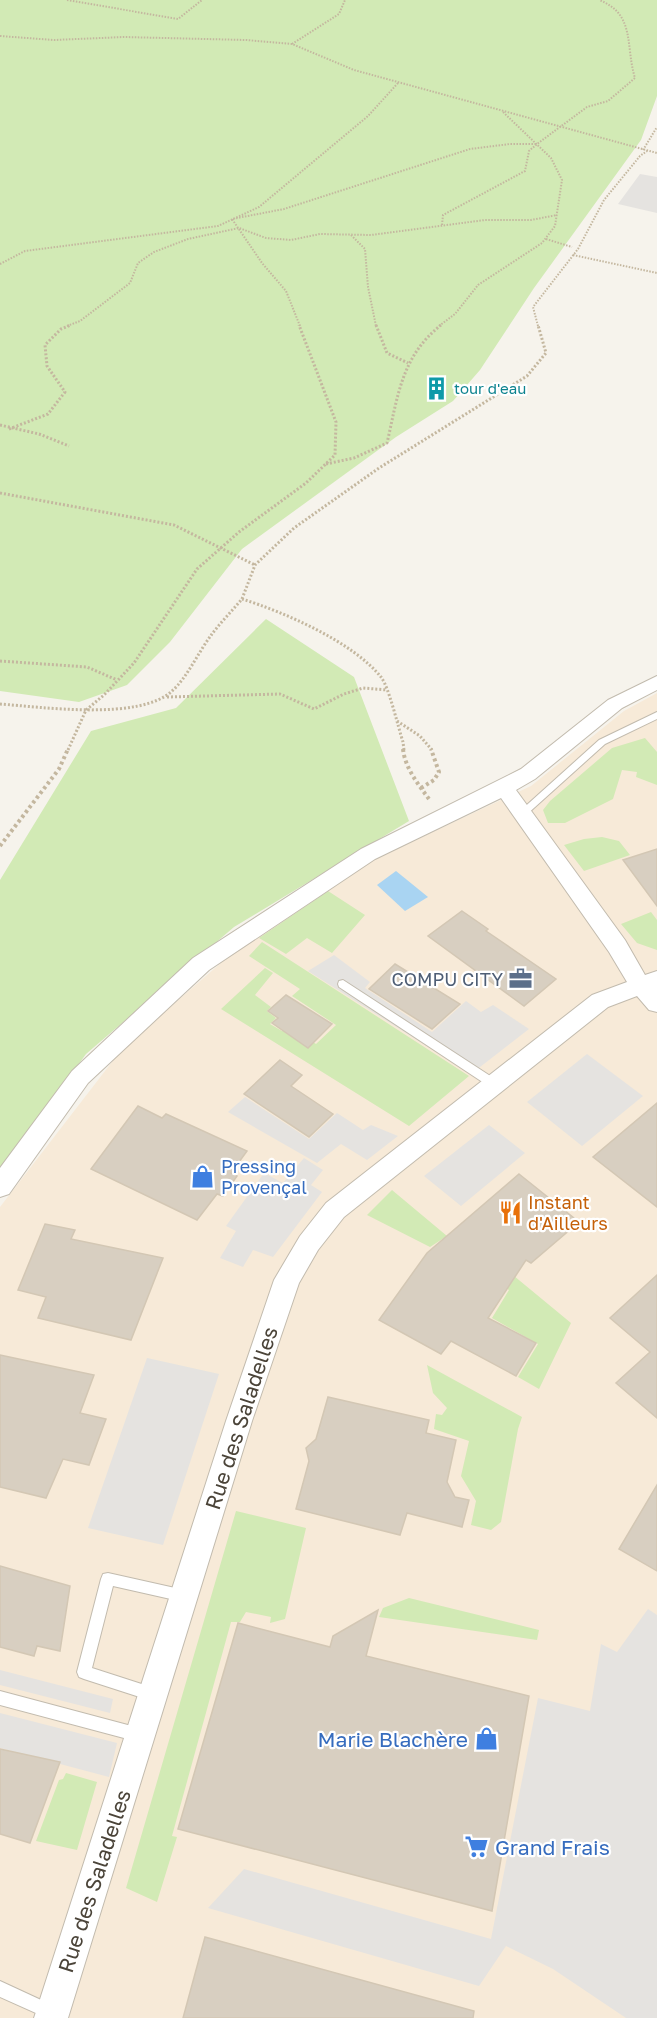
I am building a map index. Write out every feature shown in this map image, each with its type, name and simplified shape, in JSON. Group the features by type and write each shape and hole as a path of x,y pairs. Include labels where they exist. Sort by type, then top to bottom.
{"street":[{"path":"0,1186 80,1077 201,964 368,854 528,774 615,704 657,682"},
{"path":"504,788 617,946 652,990"},
{"name":"Rue des Saladelles","path":"51,2015 239,1420 286,1280 309,1243 335,1210 494,1084 600,1001 652,990"}],"lane":[{"path":"522,814 602,742 657,716"},
{"path":"343,984 494,1084"},
{"path":"153,1694 84,1672 108,1579 184,1597"},
{"path":"0,1698 140,1735"},
{"path":"0,1989 51,2015"}],"path":[{"path":"67,0 178,19 202,0"},
{"path":"292,44 339,14 345,0"},
{"path":"442,225 443,215 454,207 525,171 529,151 558,126 587,108 608,101 635,78 631,68 628,35 623,18 616,7 599,0"},
{"path":"0,36 54,40 124,37 292,44 354,70 657,153"},
{"path":"0,264 25,251 218,225 232,219 258,207 369,116 398,82"},
{"path":"326,464 354,458 387,443 389,428 396,410 396,397 413,353 436,329 455,314 478,285 546,239 555,226 562,180 551,158 501,110"},
{"path":"643,150 657,127"},
{"path":"232,219 284,209 470,149 510,144 537,144"},
{"path":"166,698 212,634 242,599 255,565 294,528 379,468 527,376 546,353 533,307 573,255 604,200 640,156 647,151"},
{"path":"9,429 48,414 65,392 47,366 45,345 61,329 80,321 130,283 138,263 153,252 188,239 239,228 266,237 291,240 320,234 371,235 485,220 531,220 557,215"},
{"path":"0,846 59,769 86,710 104,695 134,663 197,569 238,532 306,483 335,455 336,422 286,291 262,263 232,219"},
{"path":"351,235 365,249 364,263 379,342 388,354 408,363"},
{"path":"546,239 572,247"},
{"path":"573,255 657,273"},
{"path":"0,426 39,434 69,446"},
{"path":"0,493 174,525 255,565"},
{"path":"242,599 280,611 355,654 382,678 403,742 404,758 421,788 442,817"},
{"path":"0,661 87,667 117,680"},
{"path":"0,704 86,710 144,705 166,698 280,694 314,709 344,694 363,688 387,690"},
{"path":"396,720 428,740 435,755 439,772 434,780 421,788"}],"shaded area":[{"path":"640,174 657,177 657,213 618,204"},
{"path":"657,693 657,2018 0,2018 0,1207 122,1049 230,955 373,860 531,786 624,711"},
{"path":"334,955 370,982 365,988 432,1032 466,1001 481,1012 493,1005 529,1029 471,1074 308,971"},
{"path":"587,1054 643,1096 582,1146 527,1102"},
{"path":"245,1097 309,1139 337,1113 363,1130 371,1125 398,1136 367,1160 341,1144 317,1163 228,1112"},
{"path":"489,1125 525,1153 461,1206 424,1176"},
{"path":"304,1158 323,1170 311,1185 322,1192 273,1257 253,1250 243,1267 220,1258 236,1231 226,1226 264,1173 283,1183"},
{"path":"147,1358 219,1374 163,1545 88,1528"},
{"path":"648,1609 657,1615 657,2018 626,2018 553,1969 506,1946 479,1986 208,1908 244,1869 491,1939 538,1698 590,1711 601,1644 617,1652"},
{"path":"0,1670 113,1699 110,1713 0,1685"},
{"path":"0,1713 117,1743 109,1777 0,1748"}],"green space":[{"path":"0,0 657,0 657,96 641,140 534,288 480,370 453,401 396,437 242,549 170,642 127,685 79,702 0,691"},
{"path":"266,619 354,677 409,821 234,927 86,1054 0,1173 0,880 91,731 176,708"},
{"path":"645,738 657,752 657,785 636,777 637,772 622,770 613,799 565,823 548,823 543,810 550,801 612,748"},
{"path":"602,837 619,841 630,855 584,871 564,845 584,839"},
{"path":"328,891 365,915 332,953 307,938 286,954 259,938"},
{"path":"651,912 657,920 657,950 637,943 621,924"},
{"path":"262,942 469,1076 409,1126 221,1009 265,968 273,973 255,995 271,1007 267,1011 276,1018 270,1024 282,1031 289,1026 316,1044 336,1025 292,996 300,989 249,956"},
{"path":"392,1190 447,1236 430,1247 367,1215"},
{"path":"479,1247 571,1323 539,1389 518,1377 538,1344 492,1318 509,1290 493,1281"},
{"path":"427,1365 522,1417 501,1522 491,1530 471,1525 476,1501 461,1476 469,1441 434,1429 436,1414 442,1415 447,1408 433,1393"},
{"path":"236,1511 306,1528 285,1619 270,1623 271,1617 246,1612 240,1622 231,1622 172,1836 177,1837 157,1902 126,1888"},
{"path":"409,1598 539,1630 537,1640 379,1617 383,1608"},
{"path":"66,1773 97,1782 77,1850 36,1841 59,1780 63,1779"}],"water":[{"path":"396,871 428,897 405,911 377,885"}],"building":[{"path":"657,849 657,906 623,860"},
{"path":"462,911 488,929 486,931 556,979 524,1006 428,936"},
{"path":"395,964 460,1004 432,1029 369,989"},
{"path":"286,995 332,1024 308,1048 272,1023 278,1018 268,1011"},
{"path":"280,1060 302,1075 291,1086 333,1114 309,1137 244,1094"},
{"path":"657,1103 657,1207 593,1157"},
{"path":"138,1106 162,1118 166,1114 247,1151 231,1173 237,1176 223,1196 217,1194 197,1220 91,1169"},
{"path":"519,1174 579,1222 531,1263 526,1260 488,1318 536,1343 516,1376 451,1341 441,1354 379,1320 427,1253"},
{"path":"45,1224 75,1230 71,1239 163,1258 131,1340 38,1318 46,1297 18,1290"},
{"path":"657,1275 657,1418 616,1383 650,1352 610,1318"},
{"path":"0,1355 94,1375 80,1413 106,1419 89,1465 63,1459 46,1498 0,1487"},
{"path":"328,1397 429,1420 426,1433 456,1440 447,1482 455,1497 469,1500 462,1527 407,1513 400,1535 296,1509 309,1461 306,1448 316,1439"},
{"path":"657,1485 657,1571 619,1549"},
{"path":"0,1566 70,1586 60,1651 37,1646 34,1656 0,1647"},
{"path":"378,1610 366,1656 529,1696 492,1911 178,1829 238,1623 330,1647 333,1636"},
{"path":"0,1749 60,1762 30,1843 0,1834"},
{"path":"205,1937 474,2011 473,2018 183,2018"}],"place":[{"name":"tour d'eau","path":"436,388"},
{"name":"COMPU CITY","path":"521,979"},
{"name":"Pressing Provençal","path":"203,1176"},
{"name":"Instant d'Ailleurs","path":"510,1212"},
{"name":"Marie Blachère","path":"486,1739"},
{"name":"Grand Frais","path":"477,1847"}]}
